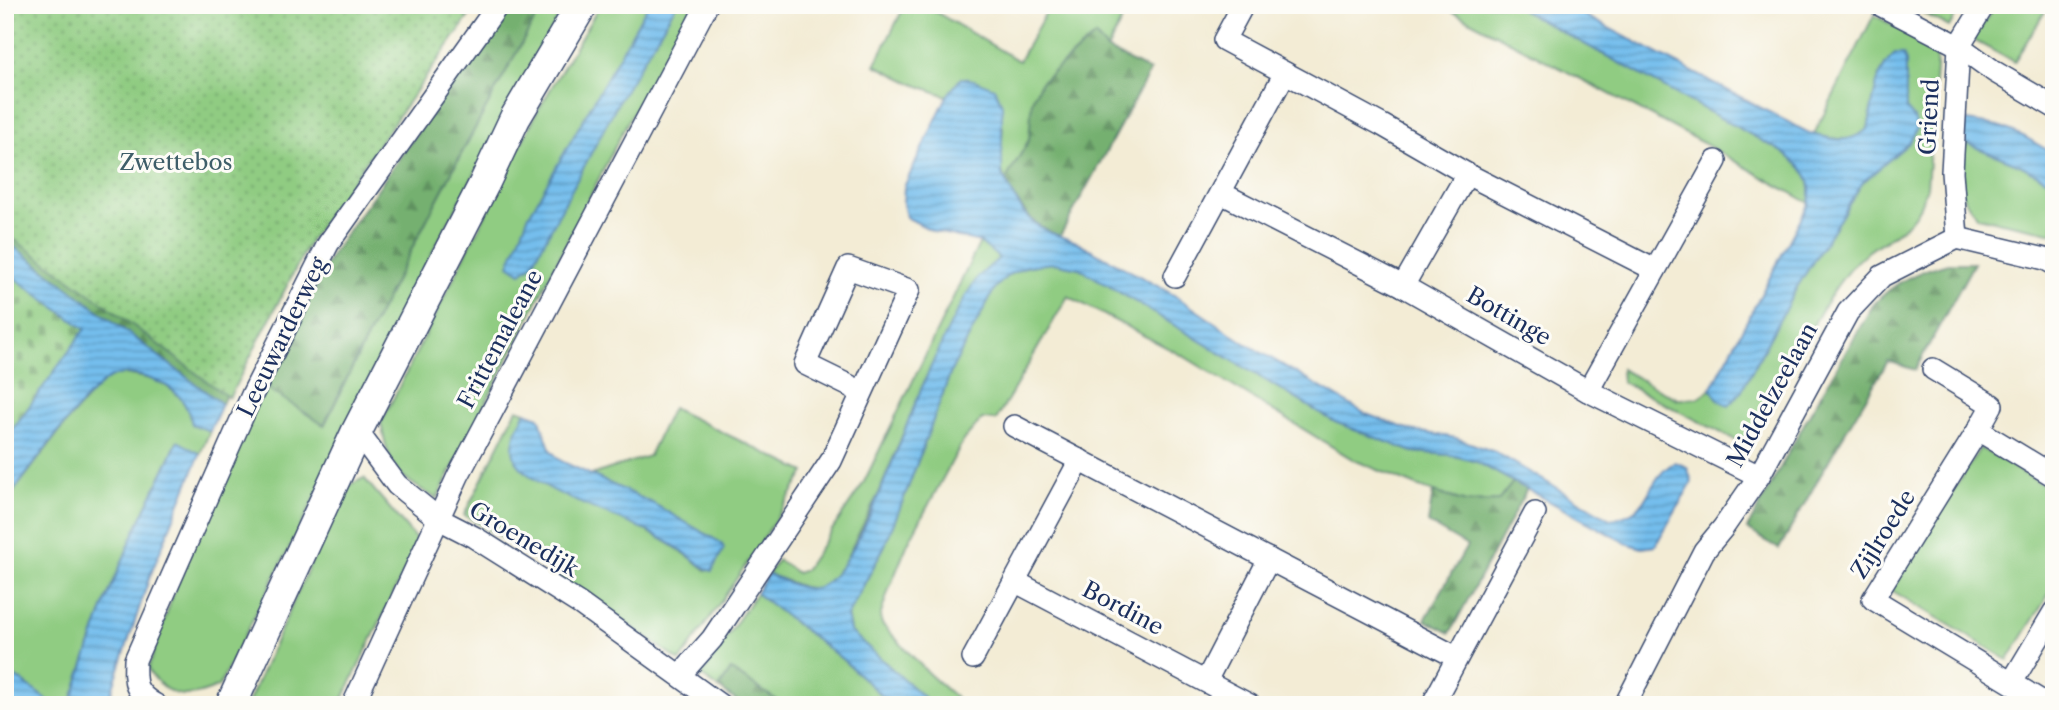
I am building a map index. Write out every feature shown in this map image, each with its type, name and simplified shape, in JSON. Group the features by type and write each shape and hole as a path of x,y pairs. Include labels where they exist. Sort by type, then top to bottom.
{"main road":[{"path":"231,705 357,431 515,118 582,5"}],"street":[{"name":"Leeuwarderweg","path":"146,703 137,688 135,660 252,395 328,244 498,5"},
{"name":"Frittemaleane","path":"353,705 458,476 707,5"},
{"path":"1242,5 1224,40 1467,174 1655,270"},
{"path":"1880,5 1959,47 2054,107"},
{"name":"Griend","path":"1957,239 1952,172 1959,47 1984,5"},
{"path":"1175,276 1285,73"},
{"path":"1588,391 1716,161"},
{"path":"1403,286 1467,174"},
{"name":"Bottinge","path":"1221,193 1403,286 1588,391 1759,476"},
{"path":"1957,239 2045,259 2054,264"},
{"name":"Middelzeelaan","path":"1625,705 1704,551 1759,476 1848,312 1882,276 1957,239"},
{"path":"680,675 712,639 831,461 909,290 848,268 805,364 862,392"},
{"name":"Zijlroede","path":"1933,369 1992,405 1873,599 2048,705"},
{"path":"1014,426 1456,657"},
{"path":"1978,430 2054,476"},
{"name":"Groenedijk","path":"357,431 397,485 439,519 474,537 580,604 720,705"},
{"path":"973,658 1080,460"},
{"path":"1432,705 1535,513"},
{"path":"1206,681 1269,559"},
{"name":"Bordine","path":"1016,582 1250,705"},
{"path":"2012,682 2054,612"}],"green space":[{"name":"Zwettebos","path":"5,5 477,5 310,241 229,398 5,233"},
{"path":"511,5 543,5 430,213 324,425 262,385 332,254 446,91"},
{"path":"543,5 565,5 400,313 316,496 219,686 197,694 171,692 155,679 148,669 176,586 262,385 325,424 430,213"},
{"path":"600,5 693,5 625,127 437,499 397,470 388,452 381,423 537,112"},
{"path":"905,5 924,5 1019,61 1050,5 1129,5 1107,50 1095,36 1041,82 1029,140 1005,181 1000,164 1003,127 961,78 947,96 916,85 875,65"},
{"path":"1440,5 1513,5 1783,152 1805,173 1810,186 1809,203 1703,143"},
{"path":"1909,5 1962,5 1949,27"},
{"path":"1995,5 2049,5 2014,62 1973,40"},
{"path":"1874,15 1936,48 1927,187 1915,215 1907,224 1867,252 1842,279 1745,445 1622,382 1621,369 1677,399 1698,398 1711,389 1719,400 1742,390 1797,287 1863,182 1880,167 1914,118 1906,109 1906,61 1895,54 1878,79 1868,129 1848,139 1814,134"},
{"path":"1095,36 1108,50 1150,71 1060,236 1034,221 1021,207 1005,181 1029,140 1032,100 1041,82"},
{"path":"1958,140 2020,165 2054,183 2054,233 1978,217 1965,201 1960,188"},
{"path":"5,213 232,382 222,404 5,240"},
{"path":"980,242 1000,258 977,279 952,325 925,380 879,493 844,563 829,581 817,589 803,587 768,574 778,560 797,573 805,570 863,484"},
{"path":"1054,263 1079,268 1335,422 1413,452 1451,455 1477,462 1513,482 1498,501 1466,502 1419,487 1354,460 1185,357 1068,296 996,420 982,419 964,439 908,543 889,589 880,617 882,624 929,674 964,705 932,705 850,631 847,616 884,547 952,369 995,288 1008,275 1027,266"},
{"path":"1948,263 1974,263 1915,370 1888,361 1779,549 1747,529 1873,305 1907,278"},
{"path":"5,271 86,329 5,440"},
{"path":"116,374 142,377 164,385 182,400 192,424 210,431 200,454 177,442 106,600 70,705 54,705 5,669 5,503 101,382"},
{"path":"672,408 805,472 759,546 680,661 519,548 464,515 517,409 526,412 516,433 515,460 524,470 562,494 653,534 706,570 721,543 652,503 591,475 649,456"},
{"path":"1980,448 2054,491 2054,586 2008,660 1891,590"},
{"path":"364,478 416,539 414,551 340,705 247,705 322,538 349,485"},
{"path":"1513,482 1527,489 1450,633 1425,620 1467,546 1428,523 1433,492 1466,502 1498,501"},
{"path":"756,593 842,659 892,705 784,705 731,670 719,688 701,676"},
{"path":"731,670 784,705 742,705 719,688"}],"water":[{"path":"648,5 676,5 616,106 532,265 521,273 509,265 528,217"},
{"path":"1513,5 1565,5 1809,133 1840,140 1868,129 1882,70 1895,54 1903,54 1906,61 1906,109 1914,118 1917,128 1910,142 1863,182 1797,287 1742,390 1729,406 1719,400 1711,389 1809,203 1810,186 1805,173 1783,152"},
{"path":"961,78 994,88 1002,104 1002,175 1022,211 1035,224 1077,242 1174,295 1245,343 1366,414 1410,430 1456,438 1495,452 1610,519 1634,511 1657,479 1675,462 1687,467 1692,482 1655,546 1642,548 1626,543 1477,462 1451,455 1413,452 1335,422 1079,268 1054,263 1027,266 1008,275 995,288 952,369 884,547 847,616 850,631 932,705 892,705 842,659 756,593 768,574 807,588 819,587 834,575 865,526 955,315 976,280 999,258 980,242 933,231 906,217 903,204 904,187 947,96"},
{"path":"1960,120 1999,126 2054,154 2054,183 2020,165 1958,140"},
{"path":"5,240 222,404 210,431 192,424 188,410 170,388 146,377 124,374 114,376 102,383 73,413 5,503 5,440 85,329 5,271"},
{"path":"526,412 539,417 551,451 561,461 652,503 721,543 724,548 712,571 653,534 559,493 527,473 517,462 513,450 515,437"},
{"path":"178,441 200,454 150,576 107,705 70,705 106,600"},
{"path":"5,669 54,705 14,705 5,698"}]}
